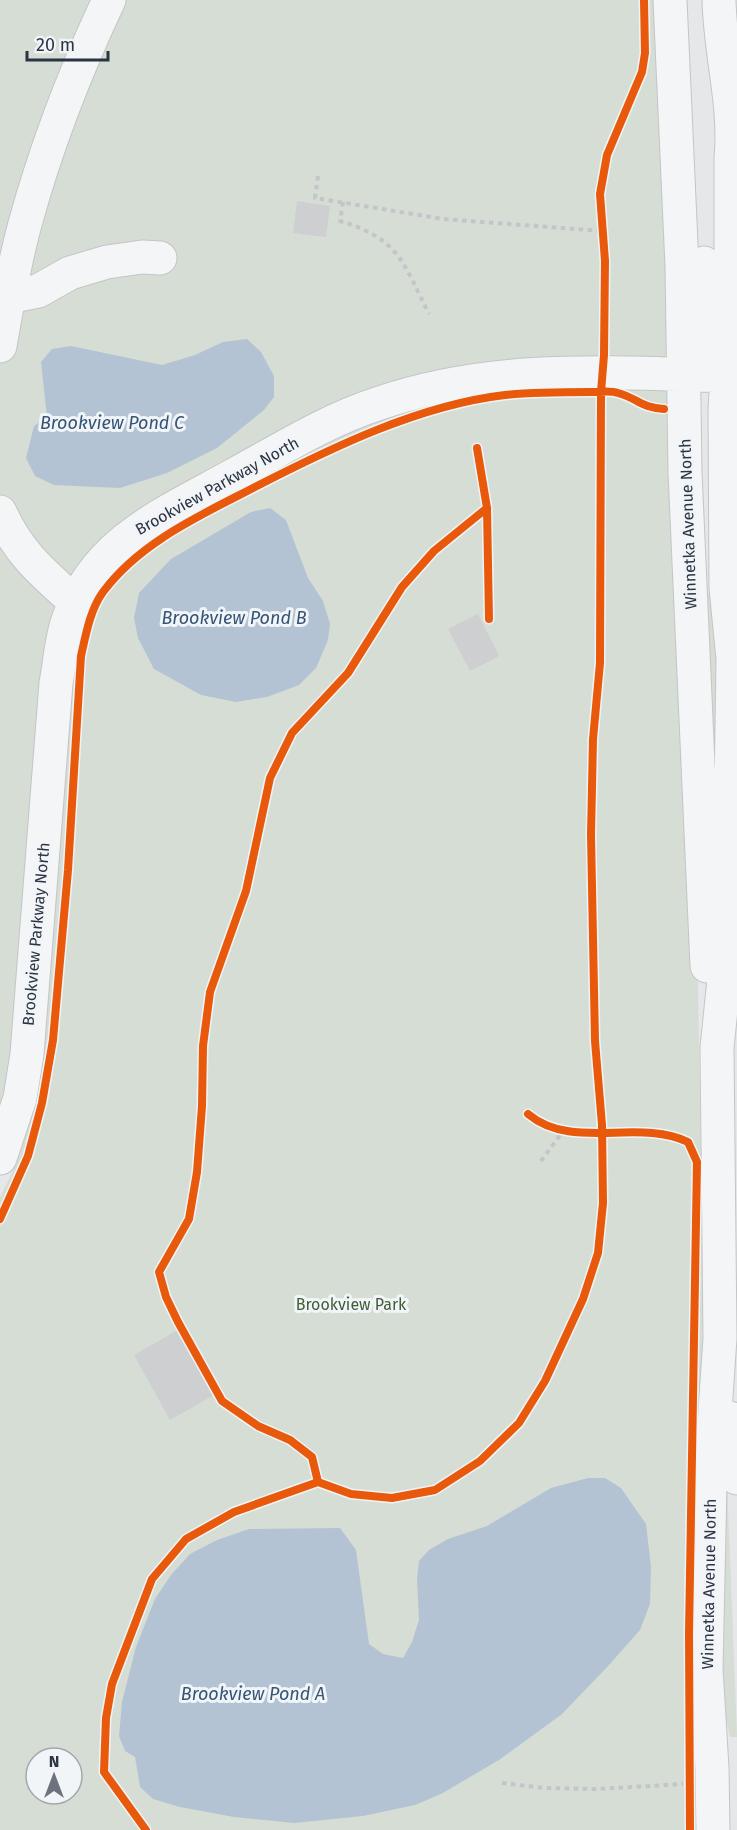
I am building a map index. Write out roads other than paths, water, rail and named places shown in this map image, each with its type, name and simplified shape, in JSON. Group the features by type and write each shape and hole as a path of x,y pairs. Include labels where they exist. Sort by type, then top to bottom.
{"street":[{"path":"0,346 8,297 25,224 57,122 86,50 110,0"},
{"name":"Winnetka Avenue North","path":"717,1048 726,960 734,659 726,588 724,409 732,376 731,158 733,135 719,21 719,0"},
{"path":"671,14 690,87 698,130 705,305 710,353 714,368 732,376"},
{"name":"Winnetka Avenue North","path":"671,14 682,266 686,472 706,949 717,1048 720,1338 710,1485 707,1657 713,1830"},
{"path":"8,297 38,291 70,273 107,262 142,257 160,258"},
{"name":"Brookview Parkway North","path":"0,1158 20,1098 27,1054 56,683 67,622 88,580 130,534 164,513 317,430 374,405 442,385 492,377 556,372 732,376"},
{"path":"0,512 9,533 33,565 75,602"},
{"name":"Winnetka Avenue North","path":"720,1338 737,1478"}],"water":[{"name":"Brookview Pond C","path":"247,339 261,352 274,376 274,397 264,410 217,448 167,473 120,488 54,485 35,476 26,458 34,426 47,417 41,362 52,349 71,346 162,365 195,355 223,342"},
{"name":"Brookview Pond B","path":"270,508 286,520 308,578 323,601 330,624 328,640 316,668 299,685 267,697 236,702 201,695 154,669 138,638 134,618 139,593 171,559 251,512"},
{"name":"Brookview Pond A","path":"588,1478 605,1478 621,1488 646,1524 651,1567 650,1604 640,1630 562,1714 499,1760 441,1794 415,1805 363,1816 294,1823 234,1817 180,1807 153,1799 140,1787 135,1757 125,1751 119,1736 122,1702 136,1647 155,1599 171,1575 190,1554 217,1540 249,1529 340,1528 356,1550 369,1644 383,1654 403,1658 412,1642 419,1620 417,1578 419,1561 429,1550 448,1539 487,1526 551,1488"}],"park label":[{"name":"Brookview Park","path":"351,1304"}]}
